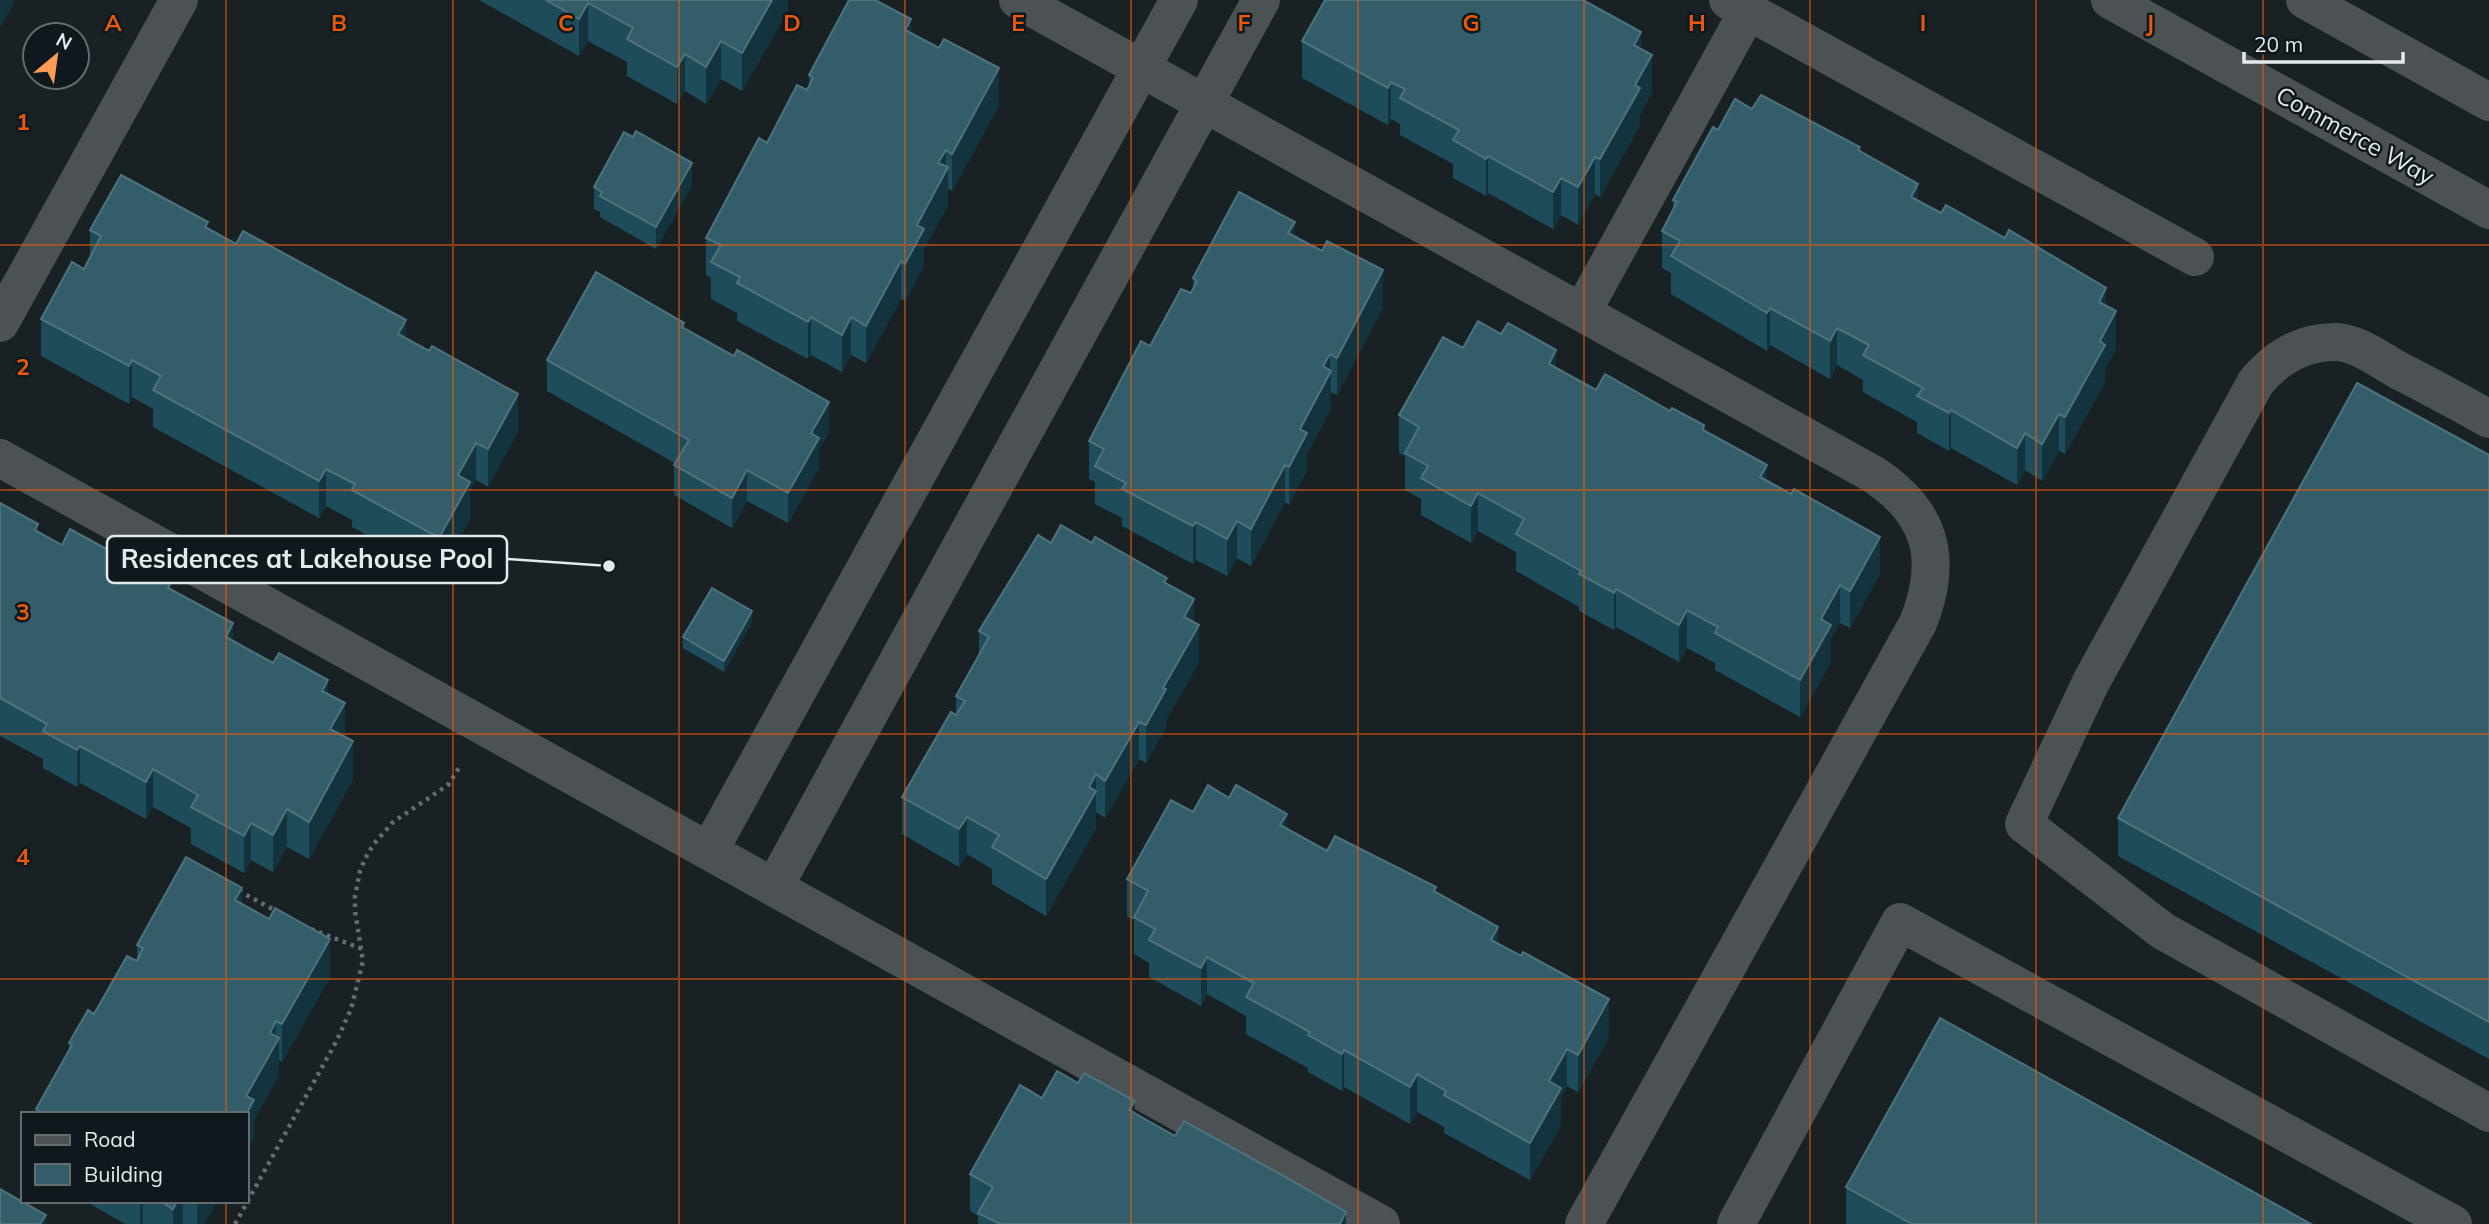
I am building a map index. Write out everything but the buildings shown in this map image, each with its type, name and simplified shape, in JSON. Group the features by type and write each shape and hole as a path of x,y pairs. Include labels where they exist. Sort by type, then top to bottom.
{"street":[{"path":"0,323 179,0"},
{"path":"1018,0 1882,480 1903,498 1919,519 1928,542 1931,572 1927,598 1918,623 1584,1224"},
{"path":"709,851 1179,0"},
{"path":"774,887 1261,0"},
{"name":"Commerce Way","path":"2110,0 2489,210"},
{"path":"2305,0 2489,102"},
{"path":"1581,312 1738,5 2195,257"},
{"path":"2489,419 2364,351 2338,342 2315,343 2291,351 2270,365 2256,382 2091,682 2024,824 2163,931 2489,1113"},
{"path":"0,458 1381,1224"},
{"path":"1736,1224 1900,922 2453,1224"}],"path":[{"path":"248,1200 344,1026 360,975 362,949 355,896 365,859 393,822 448,785 462,764"},
{"path":"228,885 284,915"},
{"path":"307,927 362,949"},
{"path":"235,1224 247,1203"}],"place":[{"name":"Residences at Lakehouse Pool","path":"609,566"}]}
